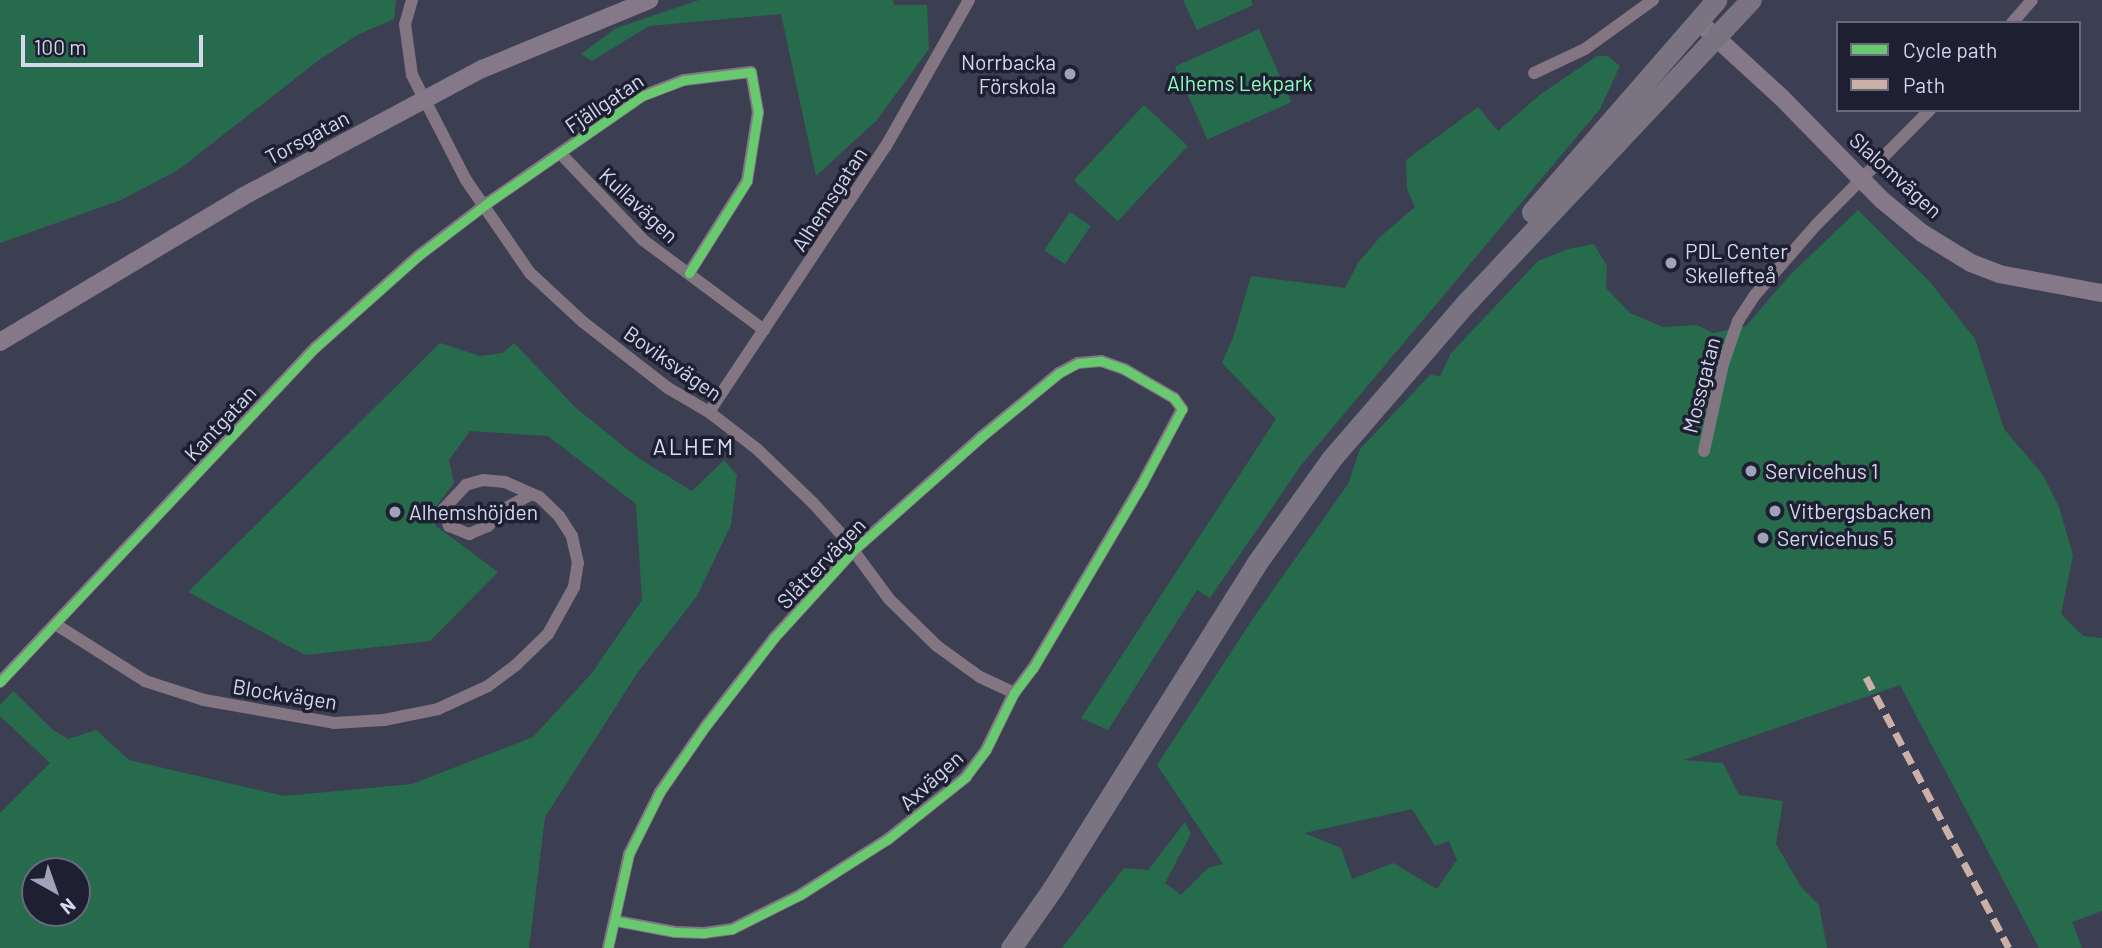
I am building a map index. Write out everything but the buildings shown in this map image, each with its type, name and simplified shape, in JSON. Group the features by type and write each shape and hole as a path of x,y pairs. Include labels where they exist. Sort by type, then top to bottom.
{"highway":[{"path":"997,948 1046,878 1220,598 1276,514 1380,382 1716,0"},
{"path":"1011,948 1053,888 1256,564 1332,458 1383,395 1466,303 1751,0"}],"main road":[{"name":"Torsgatan","path":"0,342 242,197 482,69 649,0"},
{"name":"Slalomvägen","path":"1698,21 1922,233 1971,263 2021,279 2102,293"}],"street":[{"name":"Boviksvägen","path":"411,0 405,24 412,75 483,207 530,274 583,322 668,388 709,412 783,473 854,550 889,599 937,646 981,677 1014,693"},
{"name":"Alhemsgatan","path":"709,412 886,146 969,0"},
{"path":"1534,73 1585,49 1653,0"},
{"path":"2014,21 2032,0"},
{"name":"Fjällgatan","path":"483,207 608,117 659,87 729,72 751,72 758,112 747,181 689,273"},
{"name":"Mossgatan","path":"1704,451 1723,365 1738,321 1769,279 1928,112"},
{"name":"Kullavägen","path":"560,153 643,240 764,330"},
{"name":"Kantgatan","path":"0,682 316,347 418,256 483,207"},
{"name":"Slåttervägen","path":"608,948 629,855 660,792 705,727 774,638 854,550 980,438 1059,373 1078,363 1101,361 1124,369 1174,398 1182,410"},
{"name":"Axvägen","path":"615,920 643,928 705,933 732,929 800,895 888,839 966,776 986,750 1014,693 1117,528 1182,410"},
{"name":"Blockvägen","path":"55,624 145,681 204,700 334,723 384,720 438,709 488,686 517,664 548,634 574,587 578,563 572,536 559,516 532,494 505,482 483,480 466,485 444,509 449,526 469,534 488,526 502,510 532,494"}],"green space":[{"path":"0,0 396,0 394,19 359,34 319,60 178,170 121,200 0,243"},
{"path":"699,0 893,0 894,5 927,5 929,49 876,121 816,176 781,14 649,26 592,61 581,54 616,28"},
{"path":"1183,0 1251,0 1253,5 1197,30"},
{"name":"Alhems Lekpark","path":"1259,29 1292,102 1207,140 1175,66"},
{"path":"1597,56 1608,56 1620,66 1600,109 1302,464 1210,598 1197,590 1108,730 1081,718 1276,419 1222,363 1233,338 1251,276 1345,288 1358,263 1380,237 1415,207 1407,189 1406,160 1478,107 1498,131 1541,94"},
{"path":"1144,105 1188,146 1118,221 1074,180"},
{"path":"1858,210 1930,282 1975,339 2004,429 2043,475 2059,507 2073,555 2061,614 2083,636 2102,638 2102,911 2072,922 2082,948 2039,948 1900,685 1684,760 1723,763 1739,795 1783,801 1776,844 1801,887 1819,905 1827,948 1062,948 1124,868 1148,870 1185,822 1191,834 1165,883 1181,895 1208,868 1223,864 1157,765 1256,614 1348,484 1360,449 1430,375 1440,376 1451,353 1538,261 1568,249 1594,244 1607,266 1606,288 1630,313 1663,327 1697,325 1713,333 1746,326 1790,275","holes":["1412,809 1435,846 1449,841 1457,860 1437,889 1393,863 1352,879 1341,848 1304,833"]},
{"path":"1070,212 1091,226 1065,264 1044,250"},
{"path":"440,343 480,356 503,353 514,343 576,408 638,458 692,491 724,460 737,475 731,525 697,596 638,672 545,817 529,948 0,948 0,813 50,763 0,716 0,705 13,691 53,730 68,739 96,730 129,760 284,796 412,784 533,737 592,673 642,600 636,504 548,436 470,431 449,460 454,483 434,509 436,526 498,572 430,641 305,655 188,592"}],"marked path":[{"path":"1866,677 2009,948"}],"cycle path":[{"path":"0,682 316,347 418,256 489,202 642,96 684,80 751,72 758,112 747,181 689,273"},
{"path":"608,948 629,854 660,792 705,727 774,638 854,550 980,438 1059,373 1078,363 1101,361 1124,369 1174,398 1182,409 1142,484 1033,668 1014,693 986,750 966,777 888,839 800,895 732,929 704,933 675,932 616,921"}],"place":[{"name":"Norrbacka Förskola","path":"1070,74"},
{"name":"PDL Center Skellefteå","path":"1671,263"},
{"name":"Servicehus 1","path":"1751,471"},
{"name":"Vitbergsbacken","path":"1775,511"},
{"name":"Alhemshöjden","path":"395,512"},
{"name":"Servicehus 5","path":"1763,538"}],"district":[{"name":"ALHEM","path":"694,446"}]}
